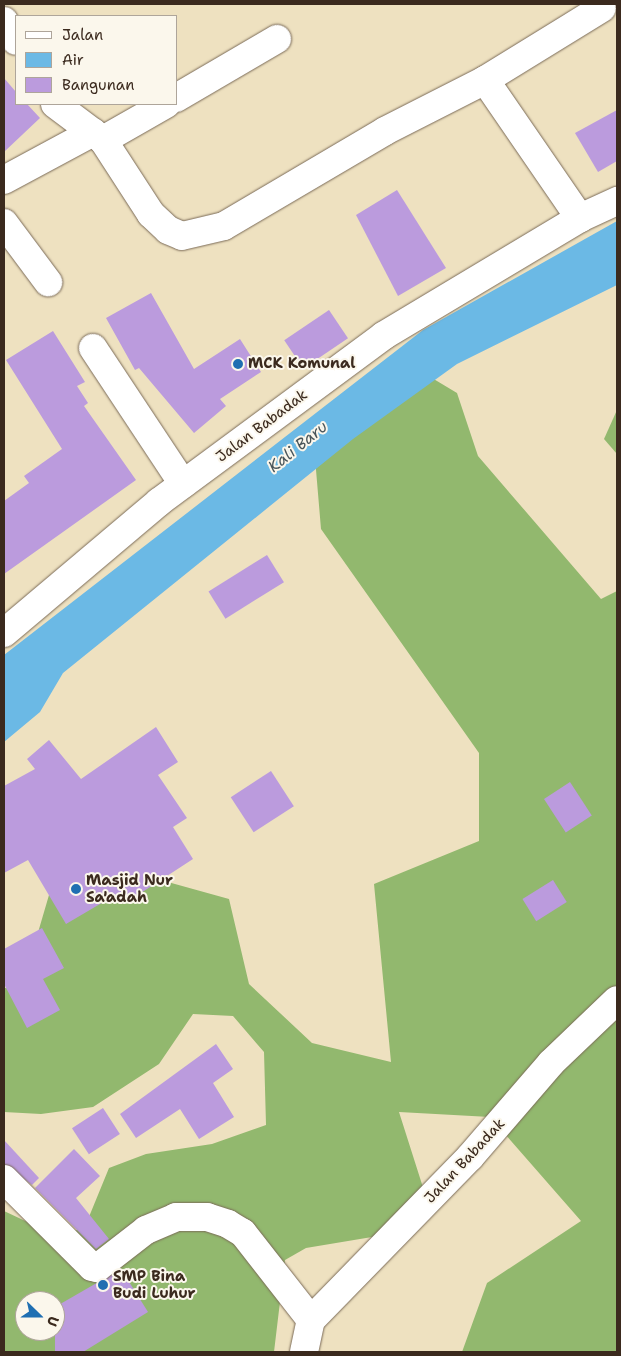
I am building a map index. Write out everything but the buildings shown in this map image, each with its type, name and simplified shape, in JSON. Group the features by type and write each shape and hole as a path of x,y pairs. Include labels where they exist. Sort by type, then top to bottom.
{"street":[{"path":"56,105 98,136 151,214 168,230 182,236 201,234 224,226 385,131 485,80 602,8"},
{"path":"4,21 15,39"},
{"path":"178,97 276,39"},
{"path":"485,80 580,218"},
{"path":"4,180 164,105"},
{"name":"Jalan Babadak","path":"4,633 183,484 383,336 580,218 617,201"},
{"path":"4,223 48,282"},
{"path":"93,348 183,484"},
{"name":"Jalan Babadak","path":"311,1320 470,1157 551,1063 617,1000"},
{"path":"4,1179 92,1267 97,1268 146,1230 176,1217 207,1217 228,1224 244,1233 311,1320 304,1352"}],"green space":[{"path":"417,369 457,393 478,456 601,599 617,591 617,1352 462,1352 487,1283 581,1221 490,1117 399,1112 427,1200 396,1233 306,1248 285,1260 274,1352 4,1352 4,1211 53,1234 84,1229 109,1168 146,1154 212,1144 266,1125 264,1052 233,1016 193,1014 159,1064 93,1107 41,1114 4,1112 4,988 22,987 49,895 139,874 229,899 249,984 312,1043 391,1062 374,884 479,841 479,753 321,529 315,458"},
{"path":"617,410 617,454 604,439"}],"water":[{"name":"Kali Baru","path":"617,221 617,285 457,364 353,439 63,673 40,712 4,742 4,655 423,330"}],"place":[{"name":"MCK Komunal","path":"238,364"},
{"name":"Masjid Nur Sa'adah","path":"76,889"},
{"name":"SMP Bina Budi Luhur","path":"103,1285"}]}
